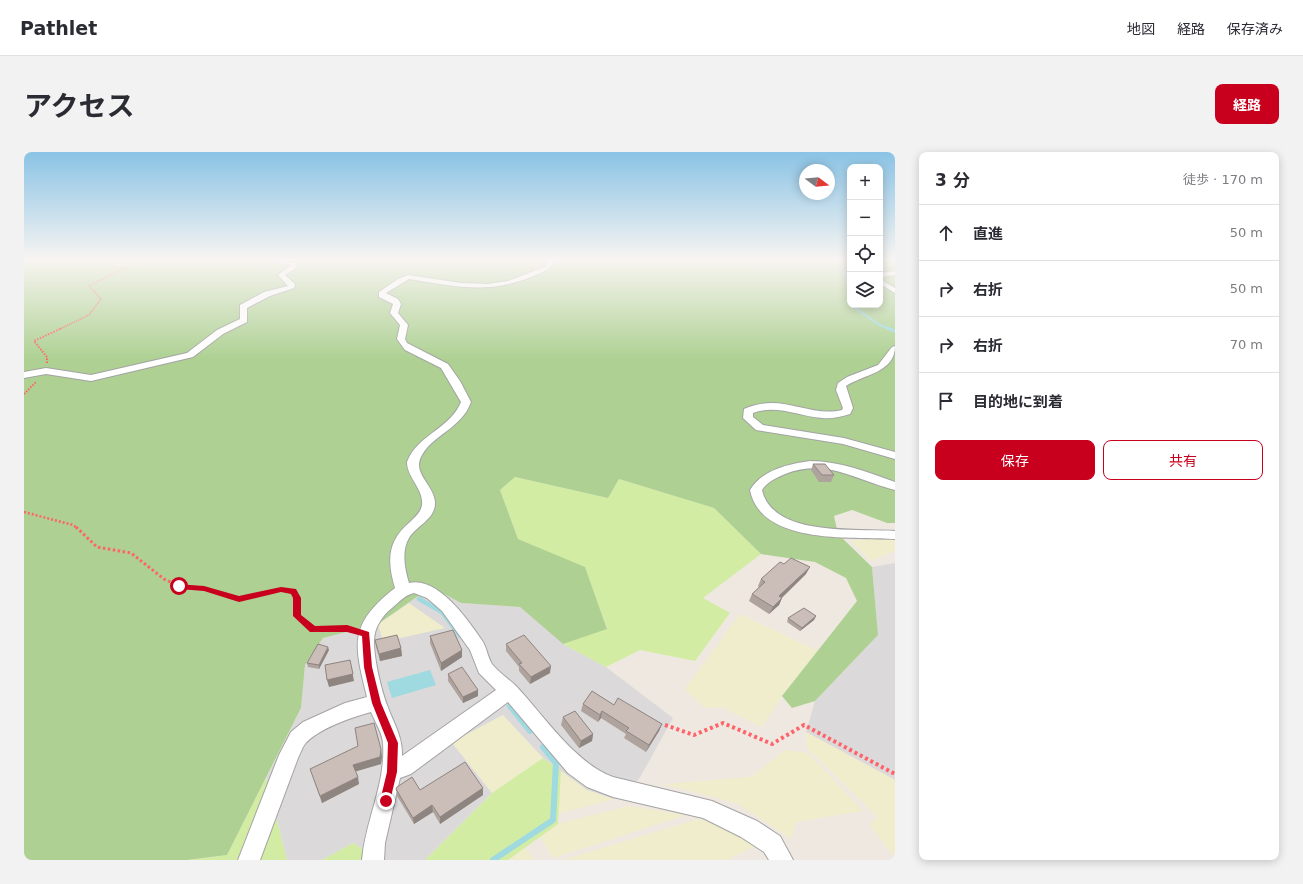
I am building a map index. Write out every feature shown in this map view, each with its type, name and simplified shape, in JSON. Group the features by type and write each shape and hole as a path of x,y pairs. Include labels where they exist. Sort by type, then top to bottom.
{"street":[{"path":"24,375 46,371 82,378 91,378 190,355 220,332 244,320 242,307 248,302 271,293"},
{"path":"383,293 382,295 395,301 397,304 394,313 403,323 404,328 400,337 401,341 405,346 419,354 442,364 466,402 461,415 418,450 412,462 413,469 427,494 429,504 423,517 403,537 398,550 399,577 403,590"},
{"path":"895,349 889,354 885,364 881,367 850,379 841,385 841,390 848,408 846,412 830,415 778,407 758,406 748,411 748,418 760,428 844,441 895,456"},
{"path":"895,486 848,469 806,464 796,465 771,475 759,484 756,490 760,504 768,512 789,525 802,529 832,534 895,535"},
{"path":"373,860 374,843 392,772 393,743 377,703 368,667 366,634 370,623 383,606 403,590 415,587 432,594 448,607 477,647 485,668 509,690 575,766 594,780 613,787 705,808 749,829 772,844 782,860"},
{"path":"392,772 404,766 509,690"},
{"path":"249,860 288,755 298,738 310,728 352,709 377,703"}],"path":[{"path":"46,371 47,357 34,341 88,315 101,299 95,293"},
{"path":"24,512 73,525 97,547 131,553 164,579 179,586 204,588 239,599 281,589 294,591 297,598 297,616 313,629 347,628 366,634"},
{"path":"665,725 694,735 723,723 772,744 804,725 895,774"}],"shaded area":[{"path":"891,537 895,539 895,551 871,561 851,541"},
{"path":"895,563 895,780 806,732 815,701 878,635 872,567"},
{"path":"431,587 461,603 520,607 563,644 606,667 673,718 639,779 614,799 587,790 543,758 503,715 452,743 492,793 425,860 379,860 353,843 322,860 287,860 266,778 301,708 305,665 323,638 378,624"},
{"path":"409,603 445,628 383,642 378,624"},
{"path":"740,614 818,651 782,696 762,727 722,707 705,708 685,689"},
{"path":"503,715 543,758 492,793 452,742"},
{"path":"806,732 895,780 895,858 870,825 878,817 807,748"},
{"path":"785,750 808,753 863,811 796,822 791,839 738,804 664,784 751,777"},
{"path":"561,771 587,790 614,799 558,814"},
{"path":"628,806 686,815 553,858 540,837 558,824"},
{"path":"698,819 735,831 755,846 727,860 563,860"},
{"path":"525,847 534,860 508,860"}],"green space":[{"path":"24,293 847,293 847,308 883,308 883,293 895,293 895,523 887,523 852,510 834,516 838,534 872,567 878,635 815,701 792,708 782,696 857,601 846,578 815,562 761,554 714,508 619,479 608,498 515,477 500,490 518,539 585,567 607,629 563,644 520,607 461,603 431,587 378,624 323,638 305,665 301,708 227,855 187,860 24,860"},
{"path":"515,477 608,498 619,479 714,508 761,554 703,598 730,613 695,661 640,650 606,667 563,644 607,628 585,568 518,539 500,490"},
{"path":"543,758 561,771 558,824 508,860 425,860 492,793"},
{"path":"266,778 287,860 187,860 227,855"},
{"path":"353,843 379,860 322,860"}],"water":[{"path":"430,670 436,685 392,698 387,682"}],"building":[{"path":"813,464 825,464 834,475 822,475"},
{"path":"791,558 810,567 779,596 782,598 773,607 752,594 765,582 761,579 780,562 784,564"},
{"path":"804,608 816,616 802,628 788,618"},
{"path":"453,630 462,650 441,663 430,636"},
{"path":"397,635 401,648 379,654 375,640"},
{"path":"524,635 551,666 531,677 519,664 522,663 506,644"},
{"path":"318,644 328,647 319,665 307,663"},
{"path":"350,660 353,674 327,680 325,665"},
{"path":"462,667 478,690 463,697 448,674"},
{"path":"592,691 614,705 618,698 662,724 649,745 626,731 629,728 602,711 600,715 583,704"},
{"path":"575,711 593,734 581,741 563,717"},
{"path":"374,723 381,749 380,757 353,765 358,777 320,796 310,769 358,746 355,728"},
{"path":"465,762 483,788 440,817 432,805 413,818 396,789 397,787 412,777 420,790"}],"waterway":[{"path":"855,308 878,324 889,329"},
{"path":"887,328 895,331"},
{"path":"419,599 442,612 460,636"},
{"path":"510,706 530,731"},
{"path":"493,860 553,820 556,763 543,747"}],"route":[{"path":"179,586 204,588 239,599 281,589 294,591 297,598 297,616 313,629 347,628 366,634 368,667 377,703 393,743 392,772 386,801"}]}
